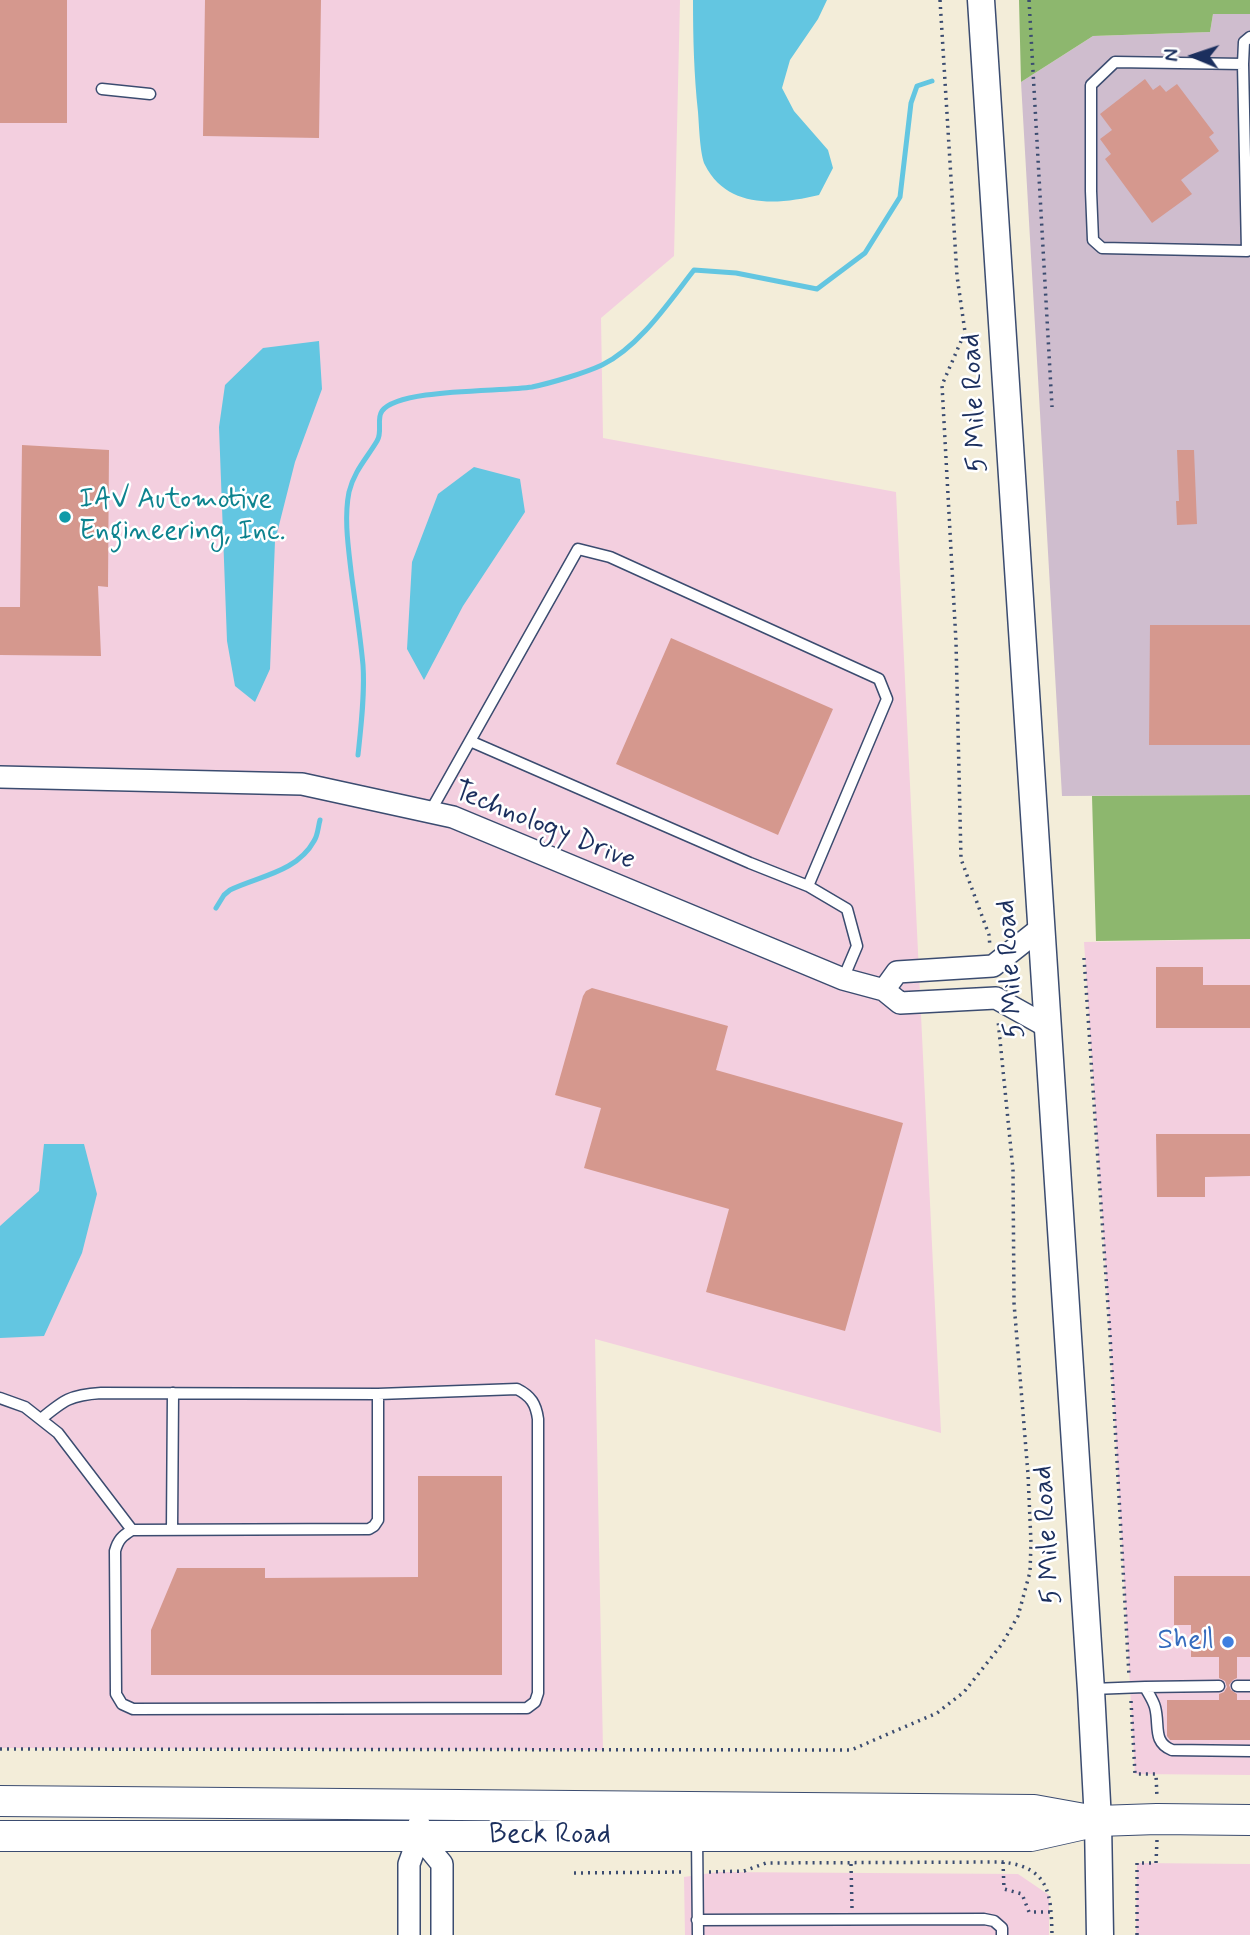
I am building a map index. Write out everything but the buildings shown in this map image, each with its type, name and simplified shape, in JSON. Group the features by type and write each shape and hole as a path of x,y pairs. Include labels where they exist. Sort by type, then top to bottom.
{"main road":[{"name":"Beck Road","path":"0,1801 1034,1810 1098,1821"},
{"name":"Beck Road","path":"0,1836 1031,1836 1098,1821 1250,1820"}],"street":[{"name":"5 Mile Road","path":"981,0 1091,1690 1098,1821 1100,1935"},
{"name":"Technology Drive","path":"0,777 302,785 453,817 843,979 884,990 900,1003 996,998"},
{"path":"884,990 897,972 993,966 1041,928"},
{"path":"996,998 1048,1027"},
{"path":"409,1935 409,1864 419,1836 419,1804"},
{"path":"419,1836 442,1864 442,1935"}],"lane":[{"path":"1243,64 1115,62 1091,85 1093,240 1102,248 1248,251 1243,64 1244,42 1250,37"},
{"path":"102,89 150,94"},
{"path":"430,812 578,549 610,557 879,680 887,699 808,886"},
{"path":"470,741 808,886 847,909 857,946 843,979"},
{"path":"41,1419 67,1398 81,1394 378,1394 517,1389 527,1394 536,1406 538,1419 538,1693 535,1702 527,1708 133,1709 122,1704 116,1694 115,1564 117,1542 122,1536 132,1530 369,1529 377,1520 378,1394"},
{"path":"172,1530 173,1393"},
{"path":"0,1398 25,1406 58,1433 132,1530"},
{"path":"1091,1690 1219,1686"},
{"path":"1237,1686 1250,1686"},
{"path":"1144,1687 1155,1706 1160,1742 1166,1748 1250,1751"},
{"path":"697,1836 698,1935"},
{"path":"698,1920 984,1919 995,1921 1002,1928 1002,1935"}],"path":[{"path":"940,0 957,276 965,332 942,385 956,642 961,859 989,936 993,966"},
{"path":"1029,0 1052,407"},
{"path":"1084,958 1111,1348 1135,1774 1156,1774 1156,1863 1137,1863 1137,1935"},
{"path":"0,1749 851,1750 937,1713 964,1692 1002,1644 1018,1616 1030,1572 1028,1474 1014,1303 1013,1170 996,998"},
{"path":"574,1872 744,1871 766,1863 1003,1862 1034,1872 1042,1881 1049,1895 1052,1935"},
{"path":"1003,1862 1004,1889 1022,1894 1029,1912 1051,1912"},
{"path":"851,1864 853,1920"}],"shaded area":[{"path":"0,0 680,0 674,256 601,318 603,438 896,492 941,1433 595,1339 603,1750 0,1748"},
{"path":"1213,14 1250,14 1250,795 1062,796 1021,82 1093,36 1210,32"},
{"path":"1250,939 1250,1775 1135,1774 1084,942"},
{"path":"1137,1863 1250,1864 1250,1935 1136,1935"},
{"path":"718,1872 1018,1874 1049,1895 1049,1935 685,1935 684,1877"}],"green space":[{"path":"1019,0 1250,0 1250,14 1213,14 1210,32 1093,36 1021,82"},
{"path":"1250,795 1250,939 1096,941 1092,796"}],"water":[{"path":"693,0 827,0 818,19 790,60 782,88 794,111 828,150 833,168 819,195 787,201 755,200 726,190 705,165 696,84"},
{"path":"319,341 322,389 295,462 275,541 270,669 255,702 235,686 227,641 219,427 225,385 263,348"},
{"path":"474,467 520,479 525,512 463,606 424,680 407,649 412,562 438,494"},
{"path":"44,1144 84,1144 97,1194 82,1253 44,1336 0,1338 0,1226 39,1191"}],"waterway":[{"path":"358,755 363,665 349,551 347,511 354,478 379,437 382,411 408,398 532,387 568,378 602,365 616,357 641,335 694,270 736,273 817,289 865,253 900,197 911,103 917,86 932,81"},
{"path":"216,908 230,890 298,860 315,839 320,820"}],"place":[{"name":"IAV Automotive Engineering, Inc.","path":"65,517"},
{"name":"Shell","path":"1228,1642"}]}
